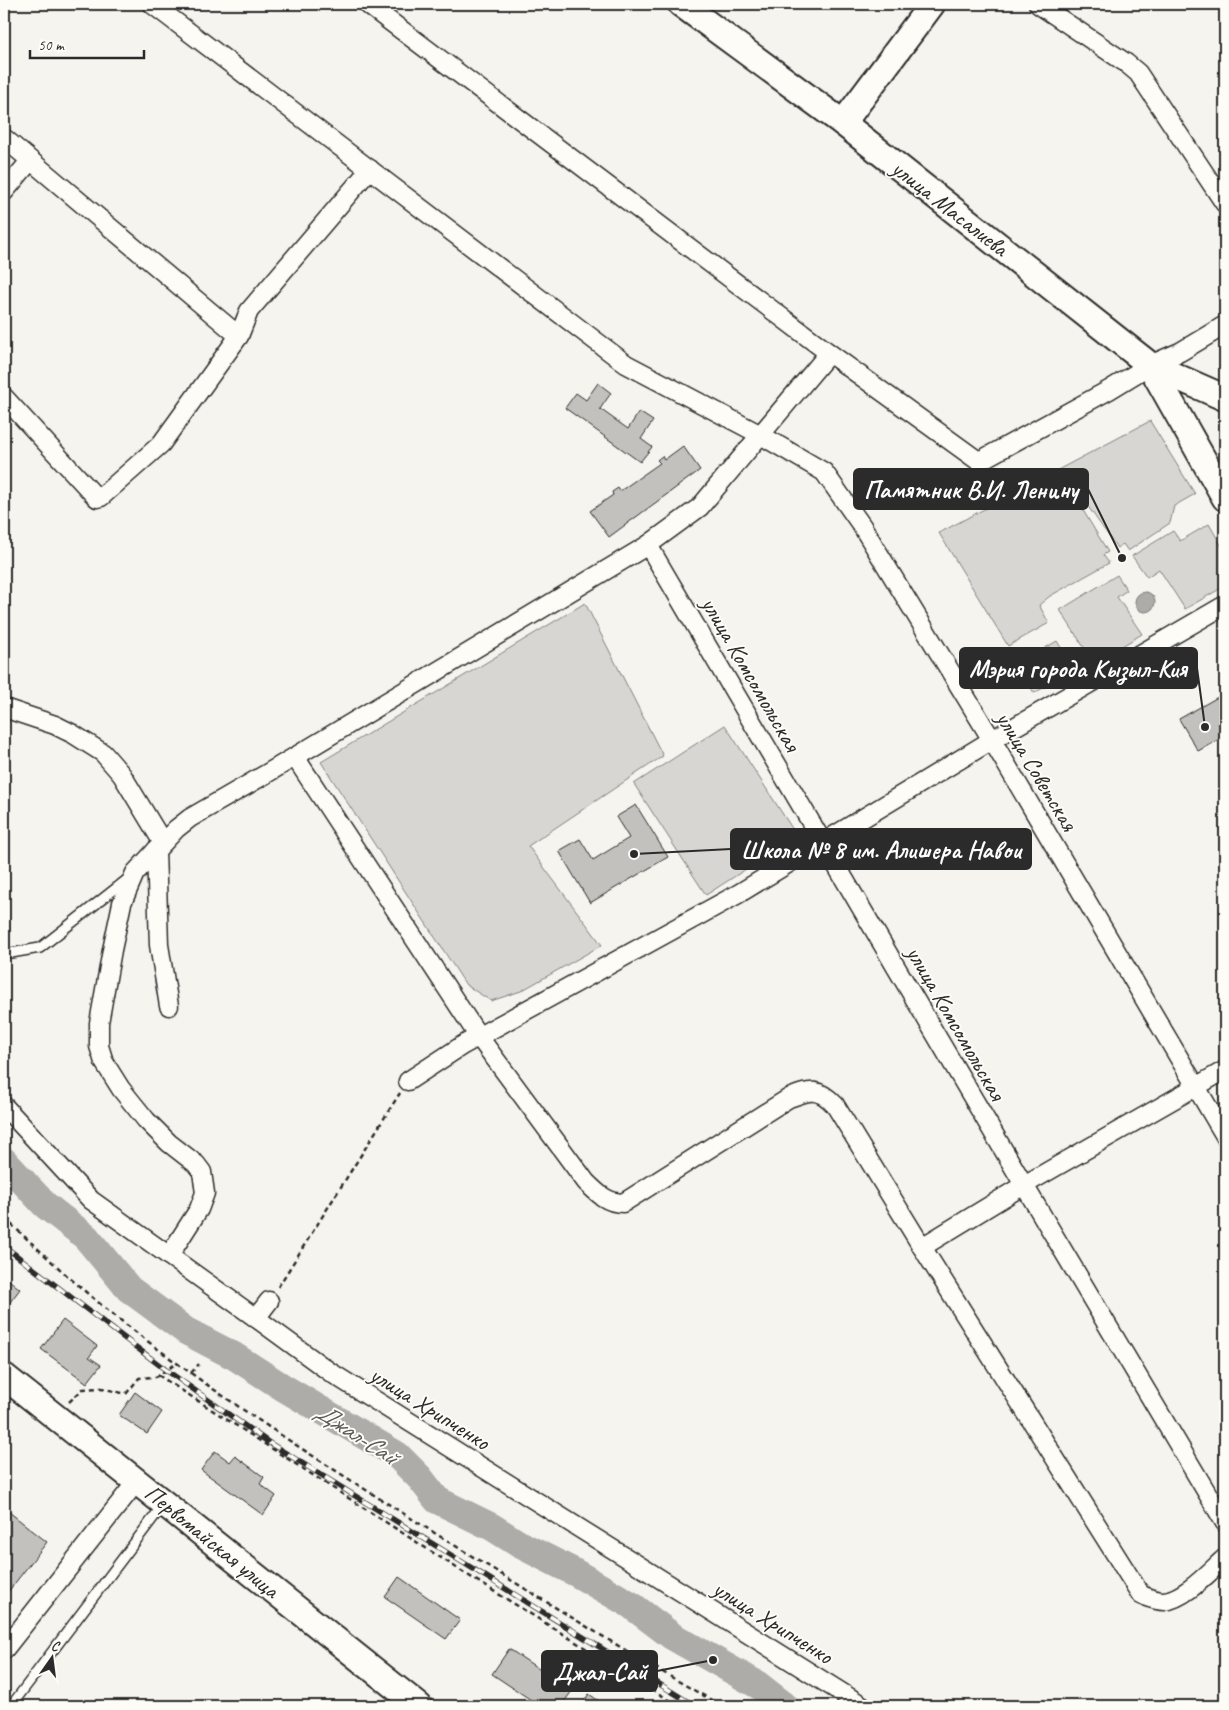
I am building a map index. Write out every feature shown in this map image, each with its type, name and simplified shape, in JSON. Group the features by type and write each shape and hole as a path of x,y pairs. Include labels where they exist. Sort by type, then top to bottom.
{"main road":[{"name":"улица Масалиева","path":"681,4 843,123 1150,365 1225,398"},
{"path":"843,123 932,4"},
{"path":"1150,365 1225,498"},
{"name":"Первомайская улица","path":"4,1376 419,1706"}],"street":[{"name":"улица Советская","path":"152,4 626,364 759,434 824,472 862,526 992,740 1225,1136"},
{"path":"367,4 829,353 968,454 980,460 1109,390 1150,365 1180,352 1225,325"},
{"path":"1038,4 1138,73 1225,204"},
{"path":"4,138 239,336"},
{"path":"4,192 30,161"},
{"path":"4,397 94,495 97,498 101,497 161,444 239,336 249,310 370,169"},
{"path":"169,1256 199,1209 205,1192 202,1172 196,1164 169,1143 146,1120 121,1089 104,1062 99,1046 99,1023 108,969 122,904 135,873 176,829 190,818 648,545 700,507 759,434 829,353"},
{"name":"улица Комсомольская","path":"648,545 822,843 1225,1523"},
{"path":"408,1081 463,1045 738,894 992,740 1225,605"},
{"path":"4,708 54,725 73,734 103,753 122,775 159,847 159,945 169,1006"},
{"path":"295,757 479,1037 586,1182 603,1198 616,1203 623,1203 789,1098 809,1091 818,1091 826,1095 835,1105 1141,1595 1164,1601 1178,1598 1225,1558"},
{"path":"922,1247 1024,1185 1225,1070"},
{"name":"улица Хрипченко","path":"4,1106 91,1200 330,1372 863,1706"},
{"path":"256,1318 269,1301"},
{"path":"4,1650 138,1481"}],"lane":[{"path":"11,953 40,948 135,873"},
{"path":"11,1706 165,1503"}],"path":[{"path":"269,1301 408,1081"},
{"path":"4,1218 108,1310 176,1363 298,1446 365,1490 650,1666 722,1706"},
{"path":"69,1402 83,1389 102,1388 126,1394 138,1378 156,1377 176,1363"},
{"path":"191,1372 199,1364"},
{"path":"158,1375 466,1574 679,1706"}],"shaded area":[{"path":"1150,421 1195,494 1174,506 1170,523 1128,551 1123,544 1117,548 1087,505 1081,507 1108,552 1103,555 1109,563 1050,596 1039,605 1049,623 1008,646 939,533"},
{"path":"1209,524 1225,552 1225,586 1185,609 1159,569 1147,577 1132,556 1173,531 1180,541"},
{"path":"1117,575 1127,590 1117,597 1142,634 1094,663 1060,610"},
{"path":"1141,592 1149,592 1155,598 1155,606 1149,612 1141,612 1135,606 1135,598"},
{"path":"585,603 663,756 528,846 602,945 521,991 491,1001 466,985 321,762"},
{"path":"1057,641 1075,671 1034,693 1018,664"},
{"path":"725,725 797,836 706,895 634,784"}],"building":[{"path":"598,383 611,393 600,409 628,429 639,412 653,421 641,439 652,447 640,462 565,408 576,393 586,400"},
{"path":"683,446 700,470 609,537 590,511 613,495 612,492 618,488 620,491 660,463 657,460 662,456 664,460"},
{"path":"1225,693 1225,736 1198,751 1179,719"},
{"path":"636,805 668,857 590,903 559,851 580,839 593,860 629,838 616,817"},
{"path":"4,1276 20,1289 4,1310"},
{"path":"63,1320 97,1346 89,1357 101,1365 87,1383 41,1349"},
{"path":"135,1392 162,1412 147,1434 119,1415"},
{"path":"215,1451 230,1462 235,1456 264,1477 260,1484 276,1496 263,1515 201,1470"},
{"path":"4,1508 47,1542 4,1597"},
{"path":"399,1577 460,1620 446,1639 385,1597"},
{"path":"509,1649 572,1691 561,1706 540,1706 492,1674"},
{"path":"589,1694 606,1706 581,1706"}],"waterway":[{"name":"Джал-Сай","path":"4,1161 45,1205 86,1237 129,1289 186,1331 234,1356 397,1455 420,1478 437,1500 492,1527 519,1544 576,1573 631,1605 672,1636 758,1685 785,1706"}],"railway":[{"path":"4,1246 166,1370 268,1442 695,1706"}],"place":[{"name":"Памятник В.И. Ленину","path":"1122,558"},
{"name":"Мэрия города Кызыл-Кия","path":"1205,727"},
{"name":"Школа № 8 им. Алишера Навои","path":"634,854"},
{"name":"Джал-Сай","path":"713,1660"}]}
